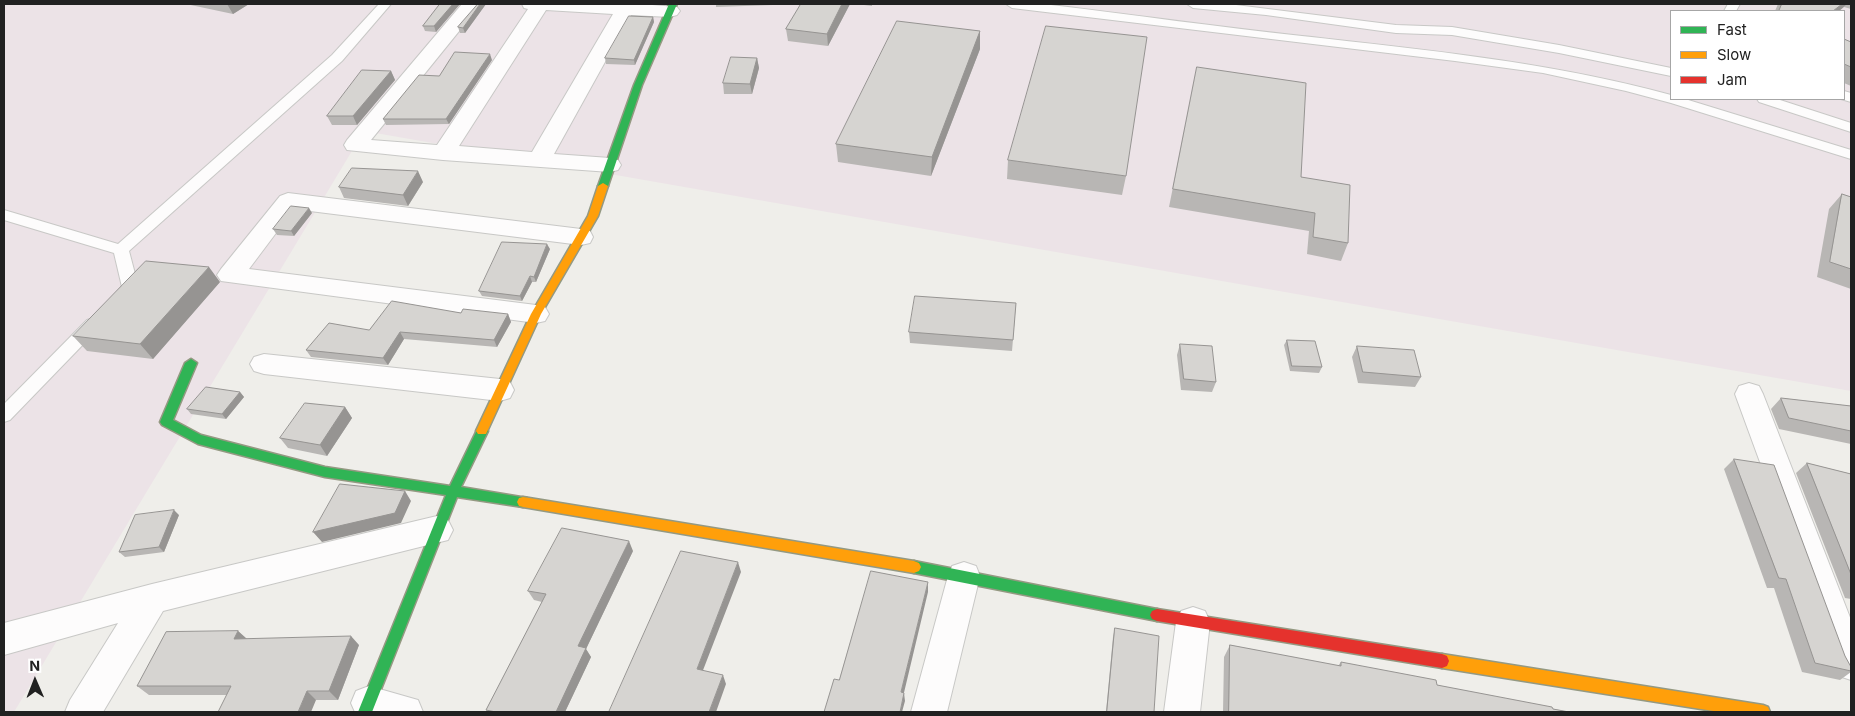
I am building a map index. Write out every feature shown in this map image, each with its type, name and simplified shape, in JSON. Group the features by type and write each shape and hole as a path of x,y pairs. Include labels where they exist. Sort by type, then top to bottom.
{"street":[{"path":"472,4 355,145 610,165"},
{"path":"405,712 367,708 454,490 536,314 593,216 638,85 671,7 625,9 531,4"},
{"path":"443,153 542,4"},
{"path":"539,160 625,9"},
{"path":"536,314 230,275 288,201 581,237"},
{"path":"191,363 166,422 198,439 325,472 454,490 964,576 1192,622 1763,712"},
{"path":"264,364 500,390"},
{"path":"1748,394 1851,664"},
{"path":"4,639 152,599 437,530"},
{"path":"929,712 964,576"},
{"path":"83,712 152,599"},
{"path":"1182,712 1192,622"}],"lane":[{"path":"121,250 337,58 385,4"},
{"path":"1012,4 1462,58 1625,86 1670,98"},
{"path":"1193,4 1266,11 1396,29 1452,31 1559,49 1670,72"},
{"path":"1675,100 1851,155"},
{"path":"1767,100 1851,128"},
{"path":"4,214 121,250"},
{"path":"4,415 76,339 131,289 121,250"}],"shaded area":[{"path":"4,4 1851,4 1851,391 364,131 14,712 4,712"}],"building":[{"path":"440,4 453,4 434,26 423,26"},
{"path":"480,4 463,28 458,27"},
{"path":"801,4 842,4 827,34 786,29"},
{"path":"1782,4 1842,4 1834,10 1779,10"},
{"path":"629,16 653,17 634,60 605,58"},
{"path":"897,21 980,31 932,157 836,144"},
{"path":"1046,26 1147,37 1126,176 1008,160"},
{"path":"1845,39 1851,42 1851,67 1845,64"},
{"path":"455,52 490,54 446,119 383,119 419,75 439,76"},
{"path":"731,57 757,58 750,84 723,83"},
{"path":"1197,67 1306,83 1301,177 1350,185 1348,243 1313,237 1315,213 1173,189"},
{"path":"362,70 391,71 353,116 327,116"},
{"path":"352,168 418,171 403,195 339,187"},
{"path":"1842,194 1851,197 1851,269 1830,262"},
{"path":"291,206 309,208 291,231 273,229"},
{"path":"502,242 547,244 534,277 530,276 520,296 479,291"},
{"path":"146,261 209,267 140,344 73,336"},
{"path":"915,296 1016,303 1013,340 909,332"},
{"path":"392,301 461,313 463,309 508,314 494,340 400,332 383,358 306,350 329,323 369,330"},
{"path":"1287,340 1315,341 1322,367 1292,366"},
{"path":"1180,344 1212,346 1216,382 1184,379"},
{"path":"1357,346 1414,350 1421,377 1363,372"},
{"path":"206,387 240,392 222,414 187,409"},
{"path":"1781,398 1851,406 1851,431 1789,418"},
{"path":"305,403 345,407 320,445 280,438"},
{"path":"1734,459 1774,465 1851,671 1815,663 1786,579 1779,578"},
{"path":"1807,463 1851,474 1851,574"},
{"path":"340,484 405,491 395,513 313,532"},
{"path":"174,510 159,547 119,552 135,515"},
{"path":"562,528 629,541 578,646 586,648 556,712 496,712 486,710 546,594 528,591"},
{"path":"681,551 738,562 697,669 723,675 709,712 609,712"},
{"path":"871,571 928,582 901,692 904,693 900,712 824,712 834,679 839,680"},
{"path":"1115,628 1159,636 1154,712 1107,712"},
{"path":"238,631 234,639 351,636 329,691 307,691 298,712 218,712 231,686 137,686 166,632"},
{"path":"1230,645 1341,666 1341,662 1436,680 1437,685 1569,712 1229,712"}],"traffic: fast":[{"path":"603,186 638,85 673,4"},
{"path":"191,363 166,422 198,439 325,472 523,502"},
{"path":"365,712 454,490 482,431"},
{"path":"914,567 1157,615"}],"traffic: slow":[{"path":"482,431 536,314 593,216 603,186"},
{"path":"523,502 914,567"},
{"path":"1442,661 1763,712"}],"traffic: jam":[{"path":"1157,615 1442,661"}]}
